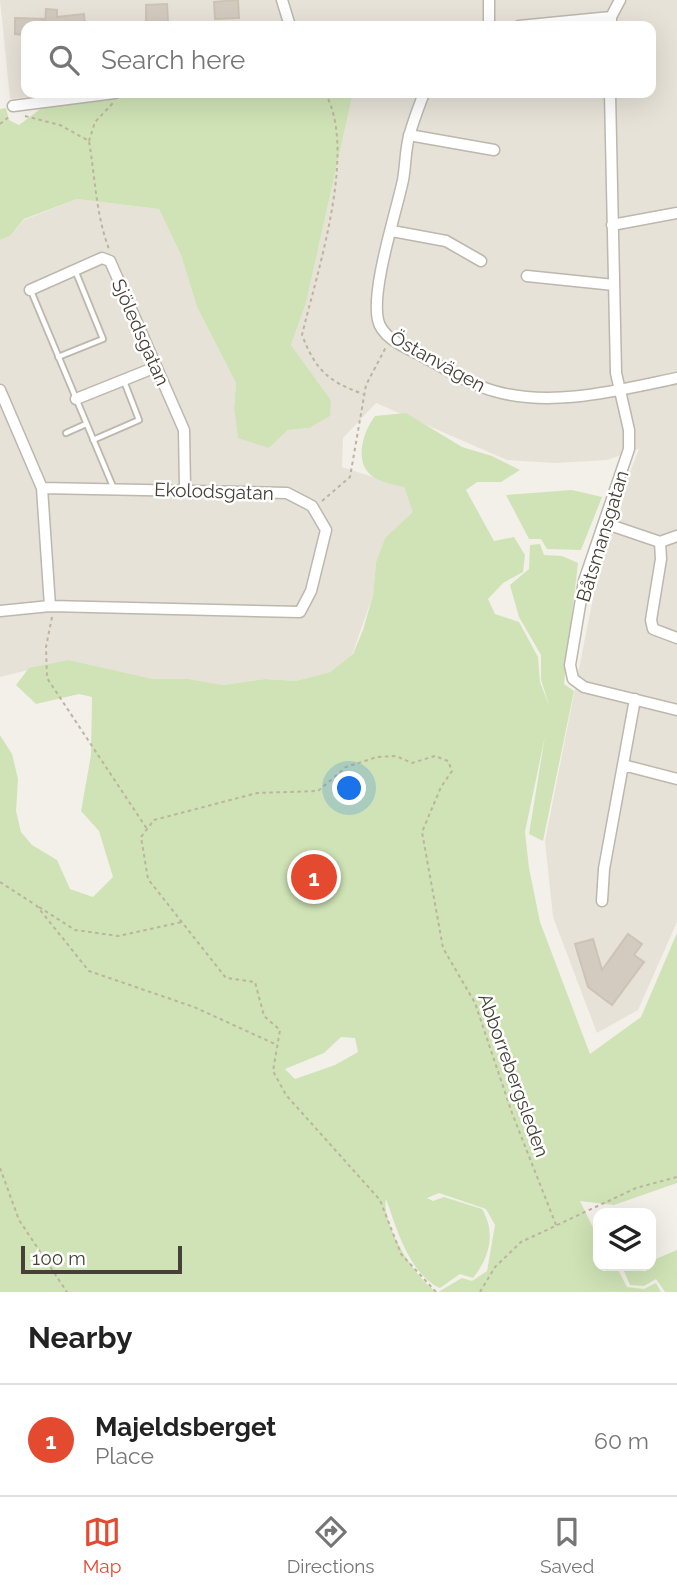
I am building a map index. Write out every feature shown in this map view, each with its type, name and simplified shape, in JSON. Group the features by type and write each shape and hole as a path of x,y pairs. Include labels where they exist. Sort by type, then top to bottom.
{"street":[{"path":"282,0 288,21"},
{"path":"489,0 489,21"},
{"path":"611,21 620,0"},
{"path":"13,106 51,98"},
{"name":"Östanvägen","path":"423,98 409,135 378,305 378,322 390,337 492,390 541,398 619,390 677,378"},
{"name":"Båtsmansgatan","path":"610,98 619,390 629,430 629,449 584,581 570,665 573,679 584,687 677,710"},
{"path":"409,135 494,150"},
{"path":"612,225 677,213"},
{"path":"392,230 446,241 481,261"},
{"name":"Sjöledsgatan","path":"30,290 74,269 106,259 110,261 184,430 185,488"},
{"path":"527,276 614,285"},
{"path":"76,399 156,367"},
{"path":"0,390 42,488 52,606"},
{"name":"Ekolodsgatan","path":"42,488 185,488 287,493 313,508"},
{"path":"0,611 52,606 300,612 311,591 326,530 313,508"},
{"path":"604,523 660,542 677,536"},
{"path":"660,542 661,559 651,620 653,629 659,634 677,638"},
{"path":"602,901 604,869 635,699"},
{"path":"623,765 677,779"}],"lane":[{"path":"58,358 103,339 74,269"},
{"path":"30,290 114,489"},
{"path":"93,440 139,420 123,380"},
{"path":"66,433 86,424"}],"path":[{"path":"106,259 110,250 99,224 99,201 89,141 95,122 113,98"},
{"path":"328,98 333,107 339,176 302,335 311,358 333,382 363,394"},
{"path":"0,124 14,113 60,125 89,141"},
{"path":"313,508 350,477 363,394 390,337"},
{"path":"52,606 46,646 47,678 147,829 141,837 148,879 226,978 255,982 264,1016 280,1030 273,1071 286,1095 380,1200 401,1254 436,1292"},
{"name":"Abborrebergsleden","path":"147,829 154,820 257,793 318,791 346,767 377,757 396,756 412,763 435,755 448,761 452,771 441,787 422,832 443,948 475,1003 512,1113 556,1226"},
{"path":"0,882 75,930 118,936 182,922"},
{"path":"36,905 89,971 194,1007 276,1044"},
{"path":"0,1168 19,1220 67,1292"},
{"path":"480,1292 495,1267 521,1242 636,1188 677,1177"}],"shaded area":[{"path":"0,0 677,0 677,922 638,1010 597,1033 553,917 545,841 605,537 639,449 607,460 555,463 507,460 376,403 343,438 342,467 404,487 414,512 385,538 376,562 373,595 352,655 330,672 296,681 265,679 223,685 189,679 153,679 69,660 0,677 0,240 10,236 24,220 77,199 159,209 181,255 197,307 236,383 234,407 269,448 288,430 309,428 331,400 291,345 306,303 352,98 656,98 656,21 21,21 21,98 10,99"}],"green space":[{"path":"111,98 352,98 306,303 291,345 331,400 330,416 309,428 288,430 269,448 238,438 234,407 236,383 197,307 181,255 159,209 77,199 24,219 10,236 0,240 0,109 6,108 9,120 19,125 43,107"},
{"path":"406,413 462,447 492,456 520,470 501,482 477,482 466,490 494,541 514,537 525,555 523,572 503,583 488,599 495,614 519,622 538,657 540,682 550,708 541,680 541,655 519,617 510,585 529,569 530,545 540,544 544,555 562,556 578,563 564,684 574,691 543,841 529,834 545,736 525,832 529,868 540,922 590,1054 641,1017 677,933 677,1183 614,1205 580,1201 593,1228 593,1271 619,1271 627,1287 644,1289 656,1283 661,1292 438,1292 462,1278 472,1281 487,1271 495,1225 486,1209 439,1193 427,1198 433,1201 444,1197 482,1209 490,1235 484,1262 473,1278 460,1274 440,1288 429,1281 412,1262 386,1199 386,1210 394,1236 419,1276 437,1292 0,1292 0,735 12,754 18,779 16,811 21,832 32,845 57,860 70,889 93,897 113,877 99,831 81,811 91,755 92,697 79,694 36,704 16,685 29,668 69,660 153,679 189,679 223,685 265,679 296,681 330,672 353,654 363,630 373,595 376,562 385,538 413,512 404,487 377,479 369,474 364,466 363,440 375,416","holes":["341,1037 355,1038 358,1052 335,1065 295,1079 285,1069 324,1053"]},
{"path":"572,490 602,497 581,550 547,549 541,539 529,539 506,495"},
{"path":"677,1250 677,1292 665,1292 656,1279 644,1286 630,1285 624,1271 656,1271 656,1259"}],"building":[{"path":"238,0 239,18 215,19 214,2"},
{"path":"167,4 168,21 146,21 146,5"},
{"path":"46,9 57,10 57,17 84,14 85,21 45,21"},
{"path":"15,18 44,19 21,21 21,35 15,34"},
{"path":"628,934 642,944 634,955 644,962 612,1005 588,987 575,944 593,939 602,970"}],"place":[{"name":"Majeldsberget","path":"314,877"}]}
